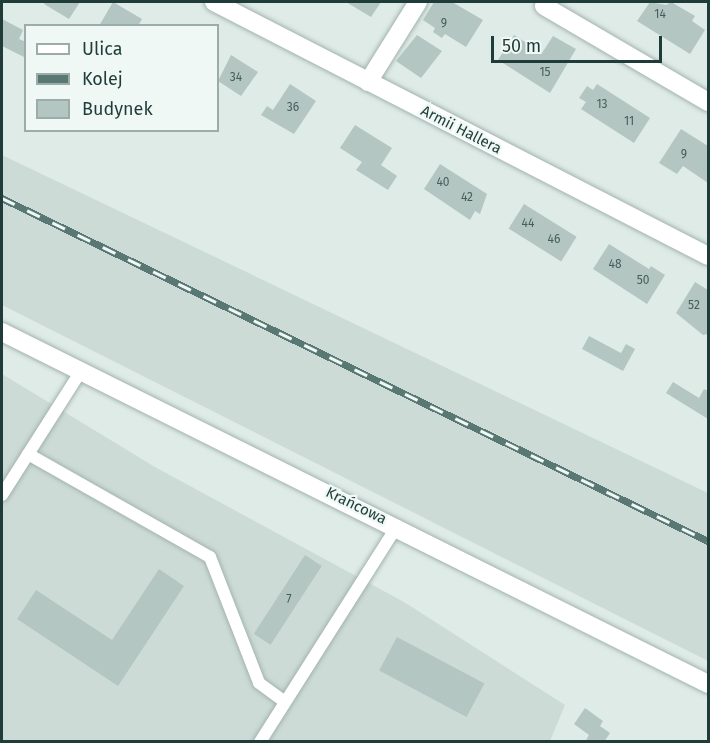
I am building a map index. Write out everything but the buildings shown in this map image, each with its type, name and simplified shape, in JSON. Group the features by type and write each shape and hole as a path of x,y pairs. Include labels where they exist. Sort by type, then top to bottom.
{"street":[{"name":"Armii Hallera","path":"214,2 708,256"},
{"path":"368,82 418,2"},
{"path":"544,6 708,102"},
{"name":"Krańcowa","path":"2,332 397,526 708,684"}],"lane":[{"path":"2,495 81,371"},
{"path":"28,454 210,557 259,683 285,702"},
{"path":"260,741 397,526"}],"shaded area":[{"path":"2,155 708,493 708,661 2,305"},
{"path":"2,374 155,467 404,602 565,705 550,741 2,741"}],"railway":[{"path":"2,198 708,541"}]}
